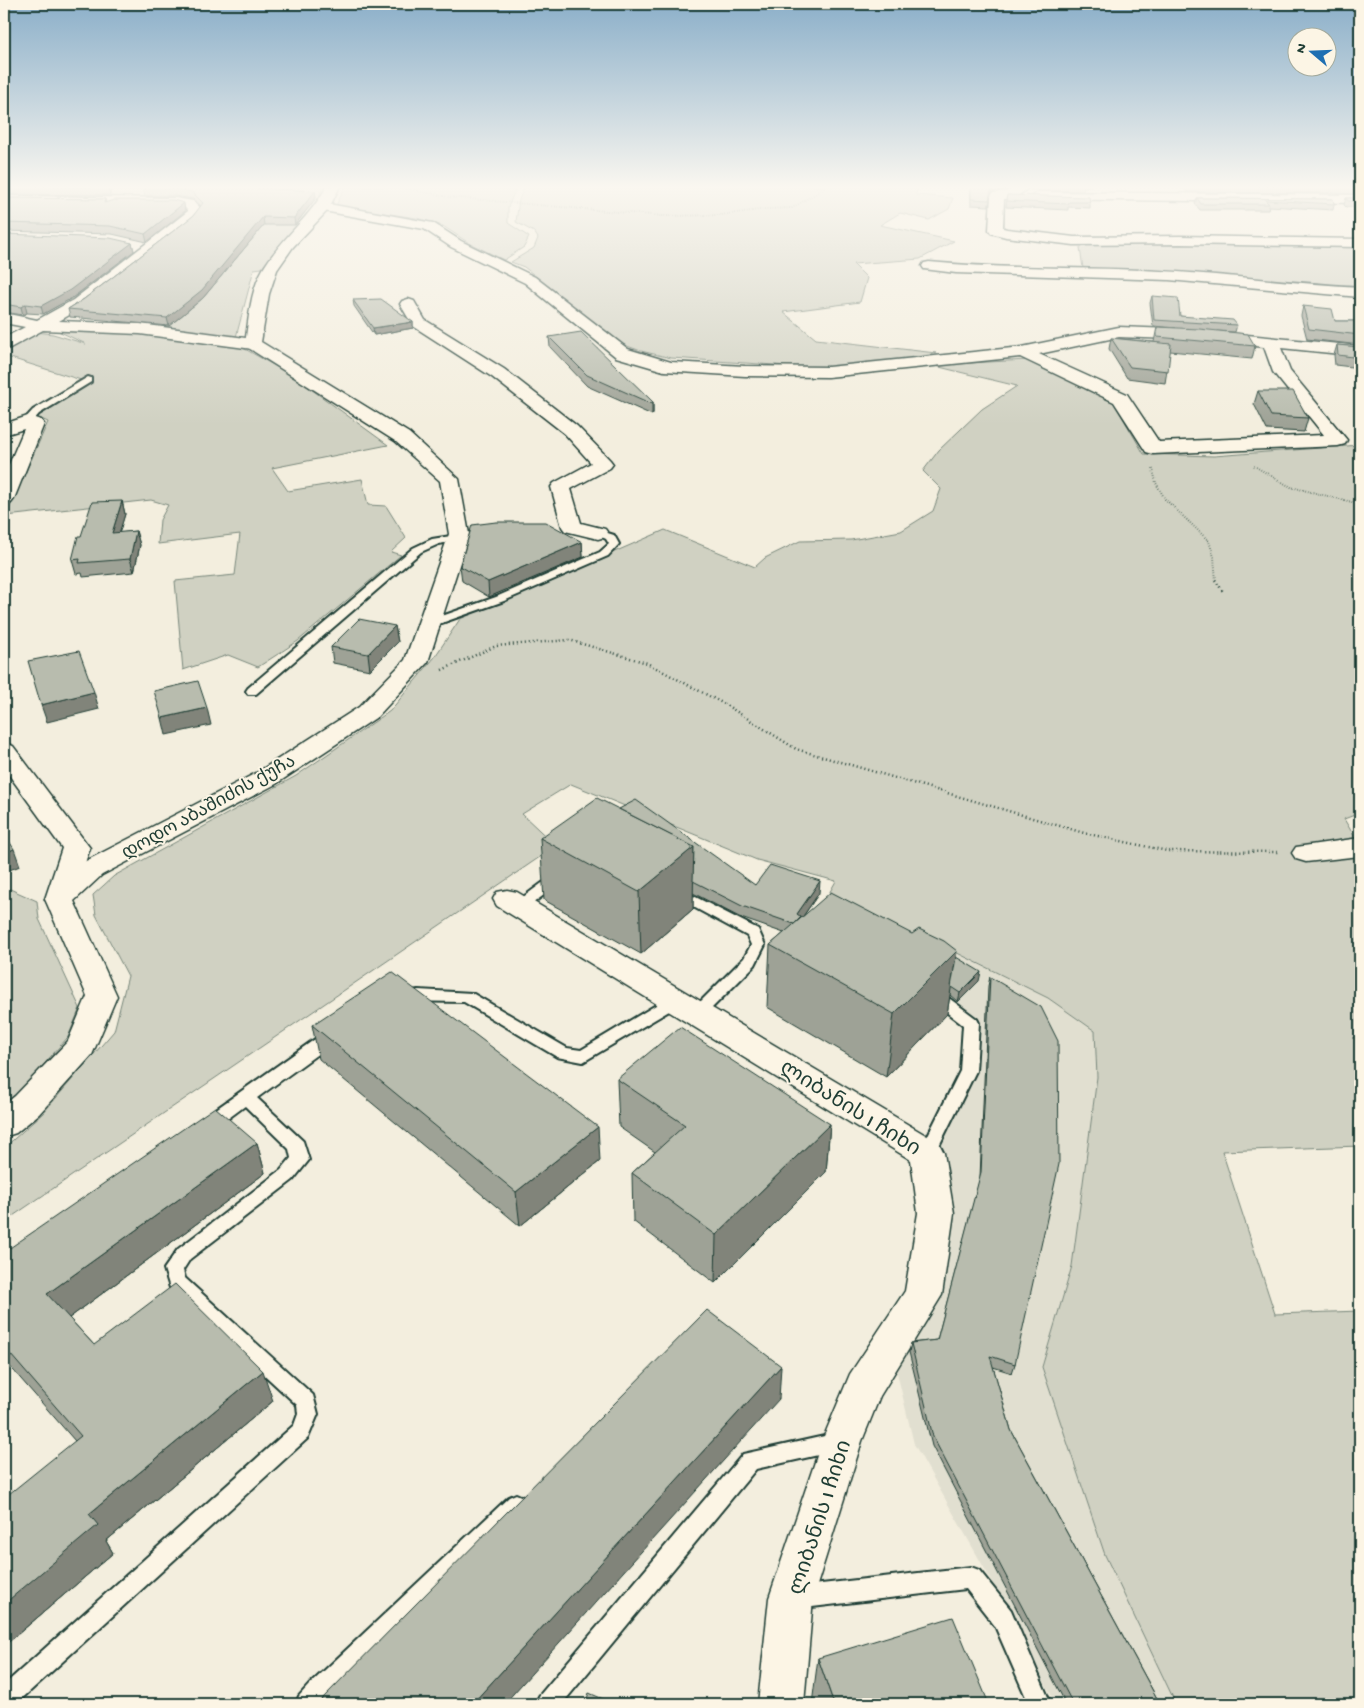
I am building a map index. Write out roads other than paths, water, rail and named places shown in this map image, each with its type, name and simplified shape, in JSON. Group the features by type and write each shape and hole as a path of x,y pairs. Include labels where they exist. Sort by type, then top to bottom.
{"street":[{"path":"4,345 79,304 128,266"},
{"path":"4,318 40,325 140,329 253,344 261,294 273,266"},
{"path":"501,266 530,280 622,353 670,367 745,371 828,372 1022,352 1119,332 1196,334 1360,351"},
{"path":"930,266 955,269 1043,272 1055,266"},
{"path":"1134,266 1203,277 1360,292"},
{"path":"408,304 419,323 498,373 571,430 603,464 561,487 572,527"},
{"path":"1022,352 1121,398 1152,448 1218,447 1338,440 1282,372 1270,342"},
{"name":"დოდო აბაშიძის ქუჩა","path":"59,899 92,869 267,778 368,712 416,662 464,535 449,479 402,437 253,344"},
{"path":"4,430 28,421 35,424 4,499"},
{"path":"548,525 572,527 598,534"},
{"path":"4,751 76,848 59,899 102,996 81,1047 26,1105 4,1124"},
{"path":"1306,853 1360,847"},
{"name":"ლიბანის I ჩიხი","path":"514,902 927,1153 936,1213 923,1295 864,1387 842,1441 791,1598 781,1704"}],"lane":[{"path":"28,421 36,412 88,380"},
{"path":"429,624 500,599 604,554 614,544 610,537 598,534"},
{"path":"252,691 417,550 436,541 464,535"},
{"path":"514,902 567,871"},
{"path":"391,999 418,995 467,996 563,1053 583,1056 687,1006 750,961 758,945 753,933 669,888"},
{"path":"916,985 940,998 971,1023 968,1071 927,1153"},
{"path":"198,1131 342,1029"},
{"path":"4,1700 301,1431 308,1414 306,1401 178,1282 173,1269 184,1254 287,1175 300,1160 298,1146 246,1097"},
{"path":"547,1704 750,1461 842,1441"},
{"path":"307,1704 534,1487"},
{"path":"791,1598 971,1578 1003,1618 1040,1704"}]}
